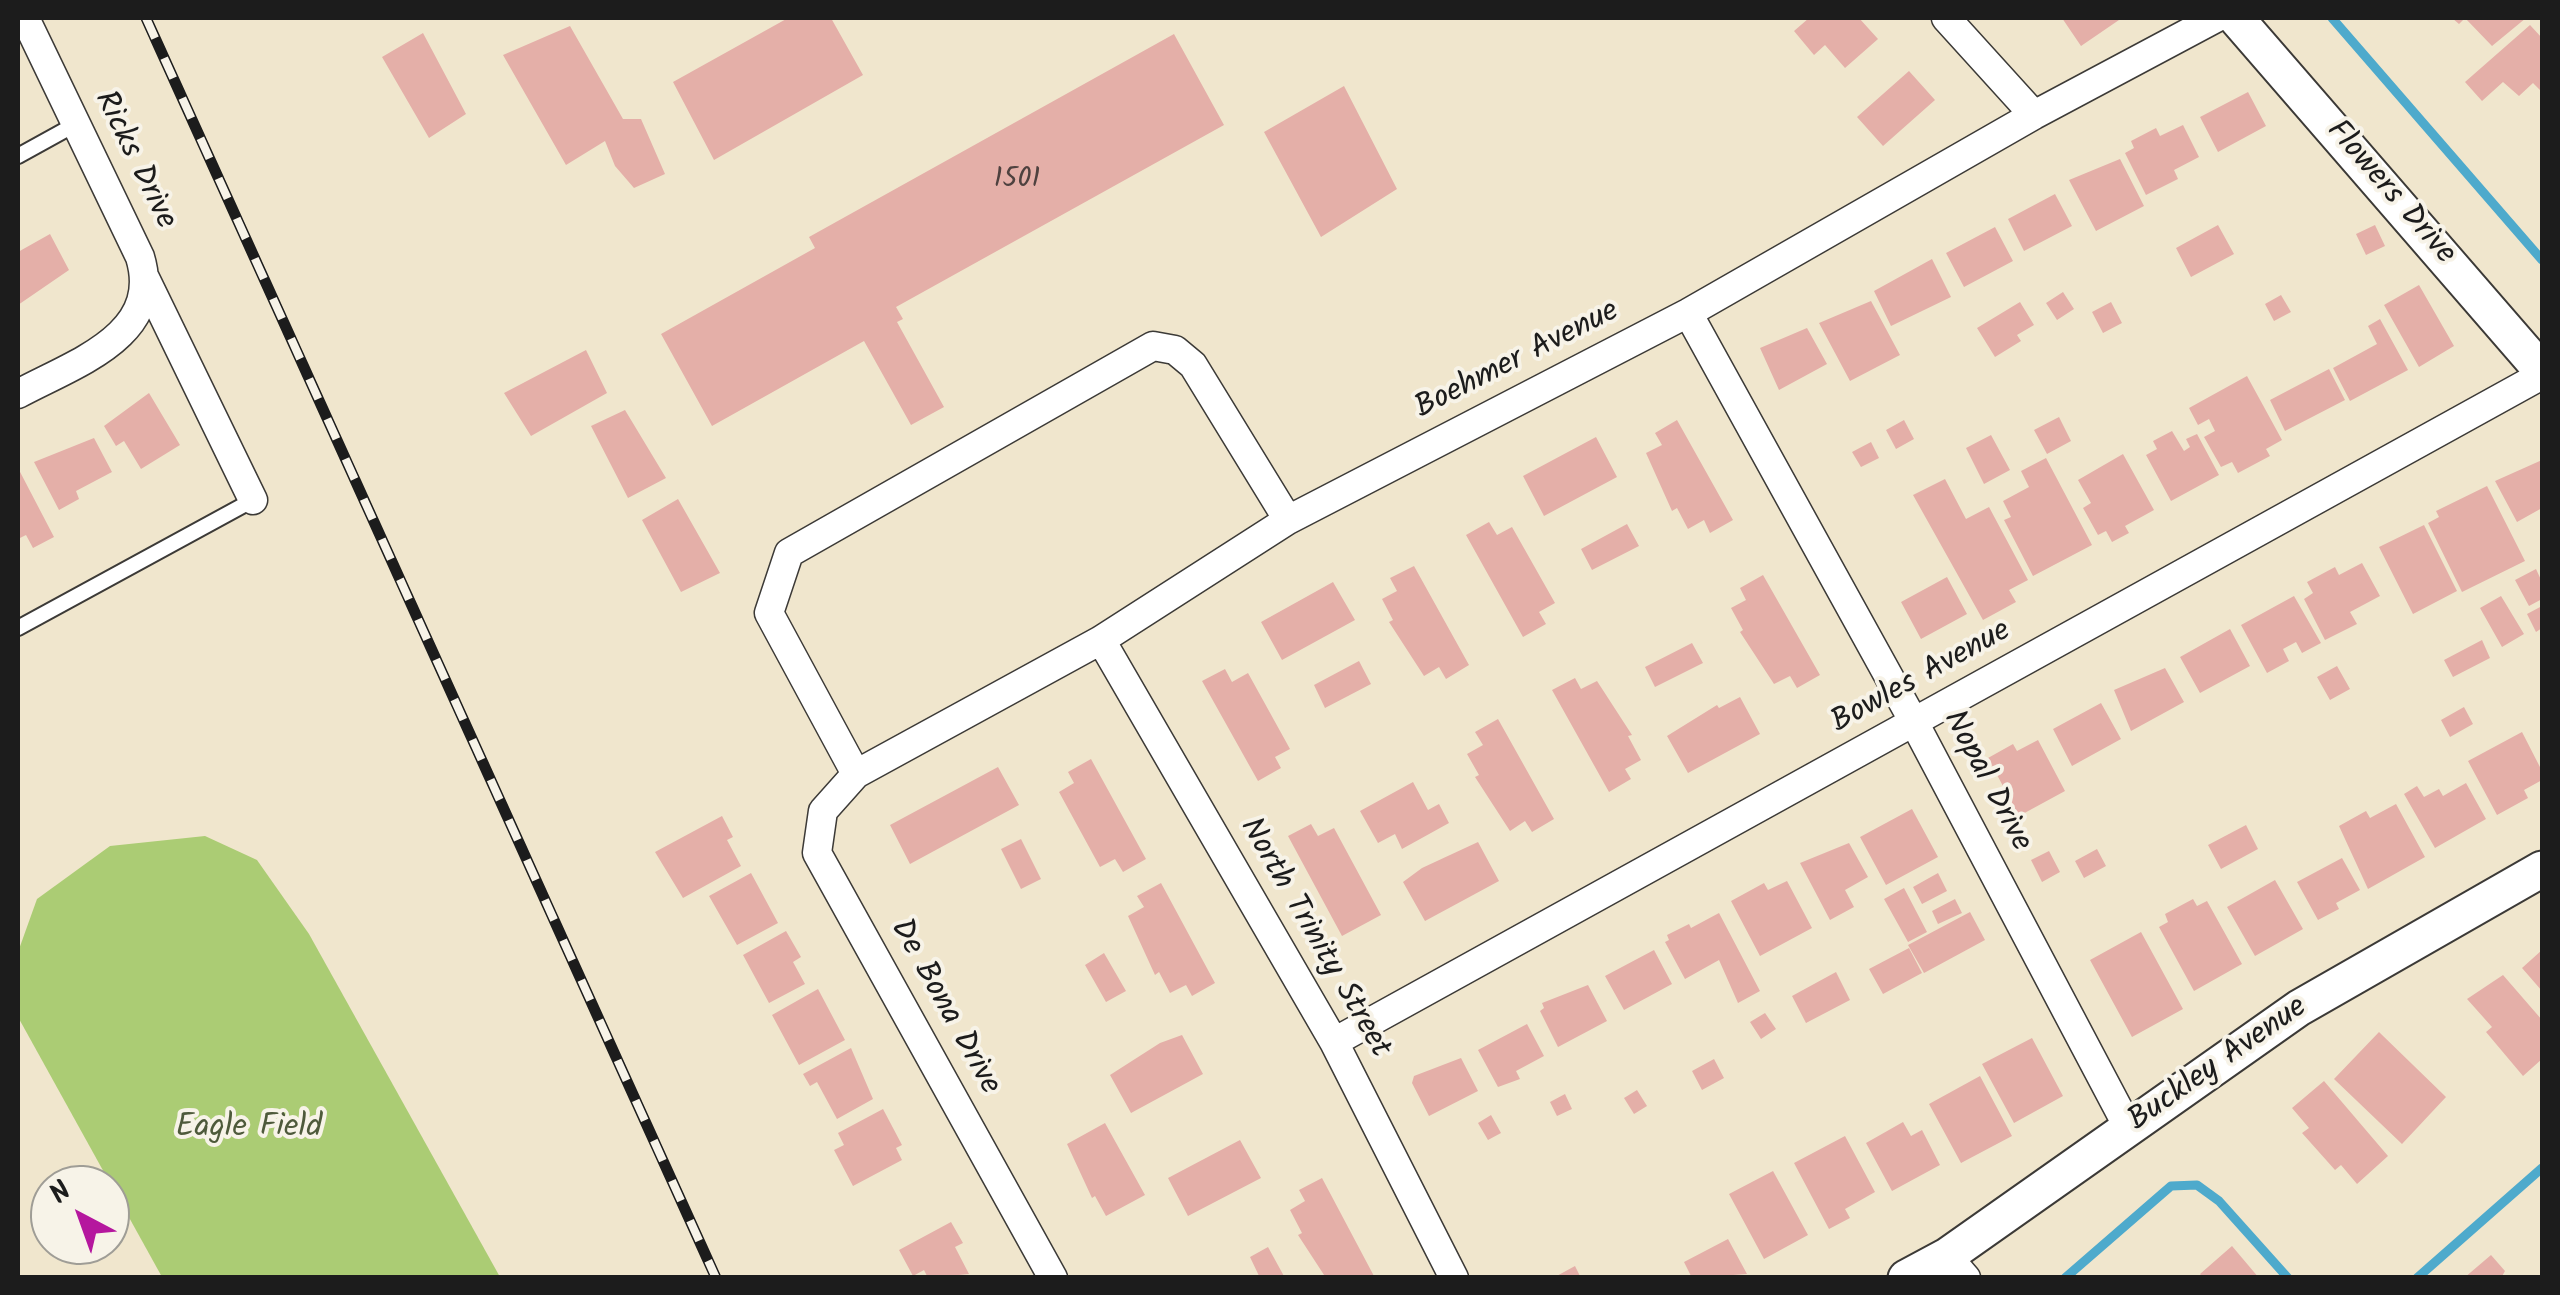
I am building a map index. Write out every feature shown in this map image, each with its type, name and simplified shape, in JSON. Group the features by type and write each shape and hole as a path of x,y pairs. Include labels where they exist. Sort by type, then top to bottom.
{"street":[{"name":"Ricks Drive","path":"18,394 107,346 130,328 144,294 140,257 25,18"},
{"path":"1946,18 2034,115"},
{"name":"Boehmer Avenue","path":"856,774 1101,640 1288,520 1688,313 2034,115 2216,18"},
{"name":"Flowers Drive","path":"2236,18 2542,373"},
{"path":"144,278 253,500"},
{"name":"Nopal Drive","path":"1688,313 1915,724 2129,1129"},
{"path":"856,774 770,613 788,553 1153,346 1175,350 1193,365 1288,520"},
{"name":"Bowles Avenue","path":"1334,1042 1915,724 2542,373"},
{"name":"North Trinity Street","path":"1101,640 1334,1042 1454,1278"},
{"name":"De Bona Drive","path":"856,774 823,812 817,852 1053,1278"},
{"name":"Buckley Avenue","path":"1906,1278 1956,1267 2129,1129 2299,1008 2542,869"}],"lane":[{"path":"18,156 76,124"},
{"path":"18,628 253,500"}],"green space":[{"name":"Eagle Field","path":"205,836 257,860 309,934 500,1277 162,1277 130,1219 130,1165 100,1165 18,1017 18,952 37,899 110,846"}],"building":[{"path":"788,18 831,18 863,75 714,160 673,82"},
{"path":"1809,18 1859,18 1878,39 1845,68 1825,45 1814,55 1794,31"},
{"path":"2062,18 2117,18 2119,20 2081,46"},
{"path":"2465,18 2526,18 2492,46"},
{"path":"2530,25 2542,38 2542,92 2533,83 2519,96 2503,82 2482,101 2465,82"},
{"path":"570,26 623,119 641,119 665,174 634,188 615,166 605,141 566,165 503,55"},
{"path":"423,33 466,114 429,138 382,57"},
{"path":"1174,34 1224,125 896,307 903,319 897,322 944,407 911,425 864,341 712,426 661,334 815,248 809,237"},
{"path":"1909,71 1935,100 1883,146 1857,117"},
{"path":"1344,86 1397,189 1321,237 1264,132"},
{"path":"2248,92 2266,126 2218,152 2200,117"},
{"path":"2183,125 2199,157 2174,170 2178,179 2146,195 2125,153 2134,148 2131,141 2156,128 2160,136"},
{"path":"2120,159 2144,206 2096,231 2069,180"},
{"path":"2055,194 2072,226 2024,251 2008,219"},
{"path":"2218,225 2234,254 2191,277 2176,248"},
{"path":"2375,225 2385,246 2366,255 2356,234"},
{"path":"1995,227 2013,261 1964,287 1946,253"},
{"path":"50,234 69,270 18,305 18,252"},
{"path":"1932,259 1951,297 1891,326 1874,291"},
{"path":"2419,285 2454,346 2419,367 2384,305"},
{"path":"2063,292 2074,309 2057,320 2046,303"},
{"path":"2281,295 2291,312 2274,321 2265,304"},
{"path":"1871,301 1900,355 1850,381 1819,323"},
{"path":"2020,302 2034,325 2017,335 2021,341 1995,357 1977,328"},
{"path":"2111,302 2122,323 2103,333 2092,312"},
{"path":"2380,319 2408,370 2350,401 2333,368 2377,344 2368,326"},
{"path":"1807,328 1827,364 1779,390 1760,348"},
{"path":"586,350 607,393 531,436 504,393"},
{"path":"2329,369 2345,400 2285,431 2270,400"},
{"path":"2247,376 2282,440 2266,449 2270,456 2238,473 2232,462 2221,467 2204,437 2215,431 2209,419 2198,425 2189,408"},
{"path":"149,393 180,445 141,469 124,441 116,446 104,426"},
{"path":"625,410 666,478 628,498 591,426"},
{"path":"2059,417 2071,441 2047,454 2034,430"},
{"path":"1677,420 1733,520 1710,533 1704,520 1688,529 1677,508 1672,511 1646,453 1662,445 1655,433"},
{"path":"1904,420 1914,439 1896,449 1886,430"},
{"path":"2172,431 2184,451 2190,447 2186,439 2197,434 2219,475 2171,501 2146,455 2157,449 2153,441"},
{"path":"1991,435 2010,470 1984,484 1966,448"},
{"path":"1596,437 1617,477 1544,516 1523,476"},
{"path":"94,438 112,472 76,491 79,499 59,510 34,462"},
{"path":"1871,442 1879,458 1861,467 1852,452"},
{"path":"2123,454 2154,510 2125,526 2129,533 2112,542 2106,531 2098,535 2083,508 2091,503 2078,480"},
{"path":"2046,458 2092,545 2033,576 2004,520 2011,517 2003,501 2029,487 2021,471"},
{"path":"2542,460 2542,508 2517,522 2495,481"},
{"path":"18,468 54,537 33,548 26,535 18,539"},
{"path":"1945,479 1966,519 1989,507 2028,580 2009,590 2016,602 1983,620 1913,495"},
{"path":"2487,486 2525,561 2462,592 2428,523 2439,517 2436,511"},
{"path":"678,499 720,573 681,592 642,520"},
{"path":"1489,522 1497,535 1512,527 1555,603 1539,612 1546,624 1523,637 1466,535"},
{"path":"1627,524 1639,546 1592,570 1581,549"},
{"path":"2424,525 2457,591 2413,614 2379,547"},
{"path":"2362,563 2380,596 2350,612 2357,624 2325,640 2304,599 2313,593 2307,582 2335,567 2339,575"},
{"path":"1414,566 1469,665 1446,679 1439,667 1424,676 1389,622 1393,620 1382,599 1397,591 1390,578"},
{"path":"2536,569 2542,582 2542,599 2529,606 2515,580"},
{"path":"1763,575 1820,675 1797,688 1790,676 1774,684 1740,632 1743,630 1731,608 1746,600 1740,588"},
{"path":"1947,577 1967,614 1921,639 1901,602"},
{"path":"1333,582 1355,620 1282,660 1261,622"},
{"path":"2294,596 2321,643 2302,653 2296,642 2283,649 2289,661 2267,673 2241,625"},
{"path":"2501,596 2524,634 2502,647 2480,608"},
{"path":"2542,606 2542,628 2536,632 2527,614"},
{"path":"2230,629 2250,666 2200,693 2180,657"},
{"path":"2482,640 2490,658 2453,677 2444,660"},
{"path":"1692,643 1703,663 1655,687 1645,667"},
{"path":"1359,661 1371,684 1325,708 1314,685"},
{"path":"2337,666 2350,689 2330,700 2317,677"},
{"path":"2165,668 2184,702 2131,731 2114,690"},
{"path":"1225,669 1232,682 1248,673 1290,749 1275,757 1281,768 1258,781 1202,681"},
{"path":"1575,678 1581,689 1597,681 1632,735 1628,736 1641,760 1625,769 1631,779 1609,792 1552,690"},
{"path":"1740,697 1760,734 1688,773 1667,736 1717,705 1719,708"},
{"path":"2101,703 2121,739 2072,766 2053,729"},
{"path":"2464,707 2473,724 2450,737 2441,720"},
{"path":"1498,719 1554,819 1532,832 1525,821 1510,831 1475,777 1479,775 1467,754 1483,745 1475,732"},
{"path":"2522,732 2542,771 2542,780 2524,790 2528,798 2497,815 2468,761"},
{"path":"2038,740 2065,791 2019,816 1988,758 2013,744 2017,751"},
{"path":"1091,759 1146,859 1123,872 1115,859 1100,867 1059,792 1074,783 1068,772"},
{"path":"998,767 1019,805 910,864 890,825"},
{"path":"1413,782 1428,810 1439,804 1449,823 1402,849 1395,834 1378,843 1360,811"},
{"path":"2466,783 2486,819 2435,848 2404,794 2417,786 2424,797 2439,789 2443,796"},
{"path":"2396,804 2425,857 2368,889 2339,826 2366,811 2370,818"},
{"path":"1912,809 1938,857 1886,885 1860,837"},
{"path":"722,816 733,837 727,840 741,866 683,898 655,852"},
{"path":"1311,824 1318,836 1334,828 1381,915 1342,936 1288,836"},
{"path":"2246,825 2258,849 2221,869 2208,845"},
{"path":"1021,839 1041,879 1021,889 1001,849"},
{"path":"1478,842 1499,881 1425,921 1403,882 1422,868"},
{"path":"1849,843 1868,877 1845,890 1854,907 1830,920 1800,863"},
{"path":"2097,849 2106,866 2084,878 2075,861"},
{"path":"2049,851 2060,872 2042,882 2031,860"},
{"path":"2342,858 2360,890 2336,903 2339,909 2318,920 2297,882"},
{"path":"751,873 778,923 737,945 709,896"},
{"path":"1938,873 1947,891 1922,904 1913,887"},
{"path":"2275,880 2303,929 2255,956 2227,907"},
{"path":"1787,881 1812,928 1760,956 1731,901 1764,883 1768,890"},
{"path":"1161,883 1215,983 1192,996 1186,985 1170,993 1159,972 1155,975 1128,916 1144,907 1137,896"},
{"path":"1904,888 1927,932 1908,942 1884,899"},
{"path":"1955,899 1962,913 1938,924 1932,911"},
{"path":"2193,899 2197,906 2207,901 2242,964 2194,991 2159,927 2168,922 2165,914"},
{"path":"1970,912 1985,940 1924,973 1908,945"},
{"path":"1719,913 1760,991 1738,1003 1719,960 1685,979 1665,942 1669,940 1667,935"},
{"path":"786,931 801,957 793,962 805,984 769,1003 743,955"},
{"path":"2141,932 2183,1009 2132,1037 2090,960"},
{"path":"1909,948 1922,973 1883,994 1869,969"},
{"path":"1654,950 1672,984 1624,1010 1605,976"},
{"path":"2542,950 2542,991 2522,968"},
{"path":"1104,953 1126,991 1106,1002 1085,965"},
{"path":"1836,972 1850,1000 1806,1023 1792,996"},
{"path":"2503,975 2542,1020 2542,1059 2523,1076 2486,1032 2492,1027 2467,999"},
{"path":"1588,985 1607,1021 1558,1047 1540,1011 1544,1008 1542,1003"},
{"path":"818,989 845,1040 799,1065 772,1015"},
{"path":"1765,1013 1776,1029 1761,1039 1750,1022"},
{"path":"1527,1024 1544,1056 1516,1071 1520,1079 1498,1087 1478,1050"},
{"path":"2379,1032 2446,1097 2402,1144 2334,1079"},
{"path":"1182,1035 1203,1074 1131,1113 1110,1075 1160,1043"},
{"path":"2032,1038 2063,1096 2014,1123 1982,1064"},
{"path":"851,1048 873,1099 837,1119 817,1082 810,1086 803,1074"},
{"path":"1461,1058 1478,1091 1429,1116 1412,1083 1414,1076"},
{"path":"1714,1059 1724,1078 1702,1090 1692,1071"},
{"path":"1980,1076 2012,1136 1961,1163 1929,1104"},
{"path":"2324,1081 2388,1156 2357,1184 2341,1165 2335,1170 2302,1133 2309,1128 2292,1108"},
{"path":"1637,1090 1647,1106 1634,1114 1624,1098"},
{"path":"1565,1094 1572,1109 1557,1116 1550,1102"},
{"path":"883,1109 902,1145 896,1148 902,1160 853,1186 834,1150 844,1145 838,1133"},
{"path":"1491,1115 1501,1133 1488,1140 1478,1123"},
{"path":"1903,1122 1911,1136 1922,1130 1940,1165 1892,1191 1866,1143"},
{"path":"1105,1123 1145,1195 1106,1216 1095,1196 1092,1198 1067,1144"},
{"path":"1845,1136 1875,1192 1845,1209 1850,1218 1829,1229 1794,1163"},
{"path":"1240,1140 1261,1178 1188,1216 1168,1178"},
{"path":"1773,1171 1808,1235 1764,1259 1729,1194"},
{"path":"1322,1178 1375,1278 1326,1278 1298,1235 1302,1233 1290,1210 1305,1201 1299,1190"},
{"path":"951,1222 963,1243 955,1247 969,1274 928,1278 924,1270 913,1276 899,1250"},
{"path":"1728,1239 1747,1274 1692,1278 1684,1262"},
{"path":"2232,1246 2259,1278 2203,1278 2200,1274"},
{"path":"1268,1247 1285,1278 1260,1278 1250,1257"},
{"path":"2491,1255 2505,1271 2501,1278 2464,1278"},
{"path":"1575,1266 1581,1278 1553,1278"}],"waterway":[{"path":"2332,18 2542,260"},
{"path":"2417,1278 2542,1168"},
{"path":"2065,1278 2171,1186 2197,1185 2219,1201 2288,1278"}],"railway":[{"path":"146,18 716,1278"}]}
